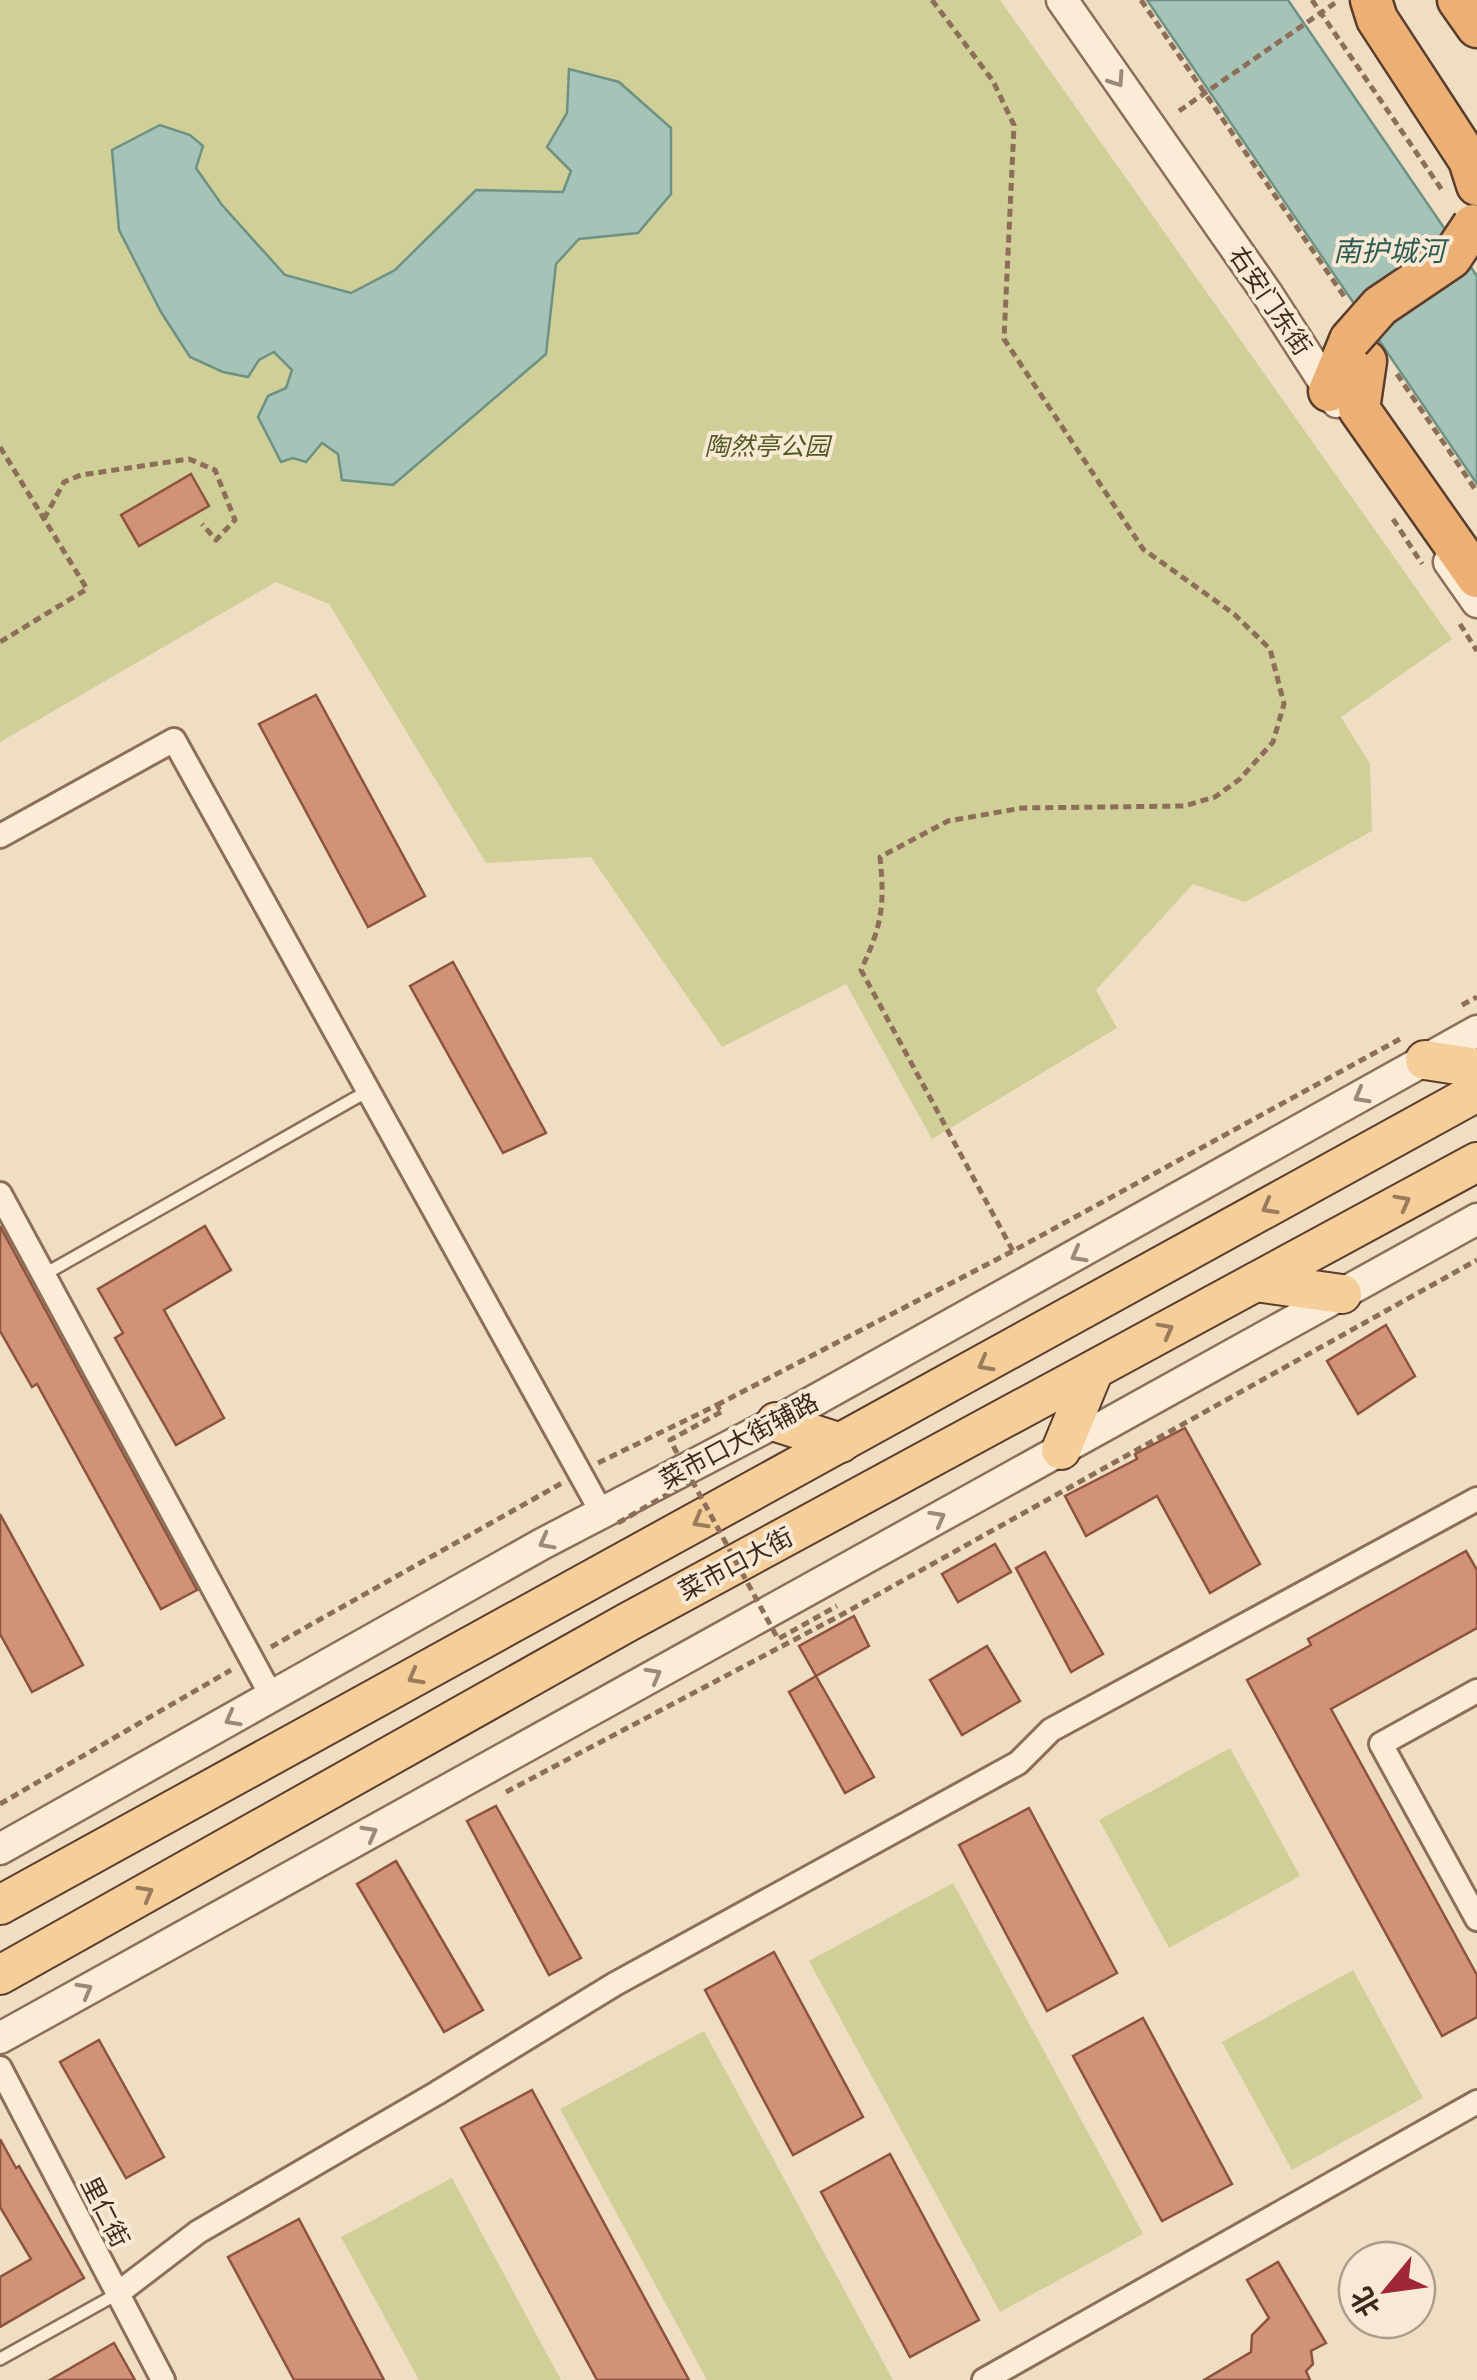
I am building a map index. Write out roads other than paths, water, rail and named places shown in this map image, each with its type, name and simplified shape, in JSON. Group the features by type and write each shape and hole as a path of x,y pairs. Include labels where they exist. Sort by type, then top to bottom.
{"highway":[{"path":"1392,0 1477,125"},
{"path":"1458,0 1477,28"},
{"path":"1329,390 1364,343 1380,306 1452,258 1469,198 1469,160 1377,19 1353,1"},
{"path":"1364,343 1477,266"},
{"path":"1364,343 1358,410 1477,578"}],"main road":[{"path":"1416,1048 1477,1068"},
{"path":"0,1905 1477,1092"},
{"name":"菜市口大街","path":"8,1971 628,1622 1477,1162"},
{"path":"1256,1282 1342,1294"},
{"path":"1061,1450 1094,1370"},
{"path":"776,1422 841,1443"},
{"path":"0,2010 8,1971"}],"street":[{"name":"右安门东街","path":"1062,0 1477,602"},
{"path":"0,836 174,740 366,1092 580,1472 610,1518"},
{"name":"菜市口大街辅路","path":"0,1849 272,1697 610,1518 1468,1019"},
{"path":"0,1194 272,1697"},
{"path":"0,2038 1477,1219"},
{"path":"117,2294 198,2232 615,1984 1018,1762 1051,1730 1477,1499"},
{"path":"1477,1691 1381,1744 1477,1919"},
{"name":"里仁街","path":"0,2068 163,2380"},
{"path":"984,2380 1477,2102"}],"lane":[{"path":"45,1274 366,1092"},
{"path":"0,2359 117,2294"}],"water":[{"name":"南护城河","path":"1147,0 1288,0 1477,276 1477,484"},
{"path":"569,69 619,82 671,128 671,194 638,233 579,239 556,264 546,354 393,485 342,480 338,454 322,443 306,462 293,458 281,462 258,417 268,396 286,388 292,370 274,352 259,360 248,377 223,372 190,357 161,312 119,230 112,150 160,125 190,135 203,146 196,168 222,205 285,275 351,293 395,270 476,190 563,192 571,171 547,147 567,113"}],"park label":[{"name":"陶然亭公园","path":"767,446"}]}
